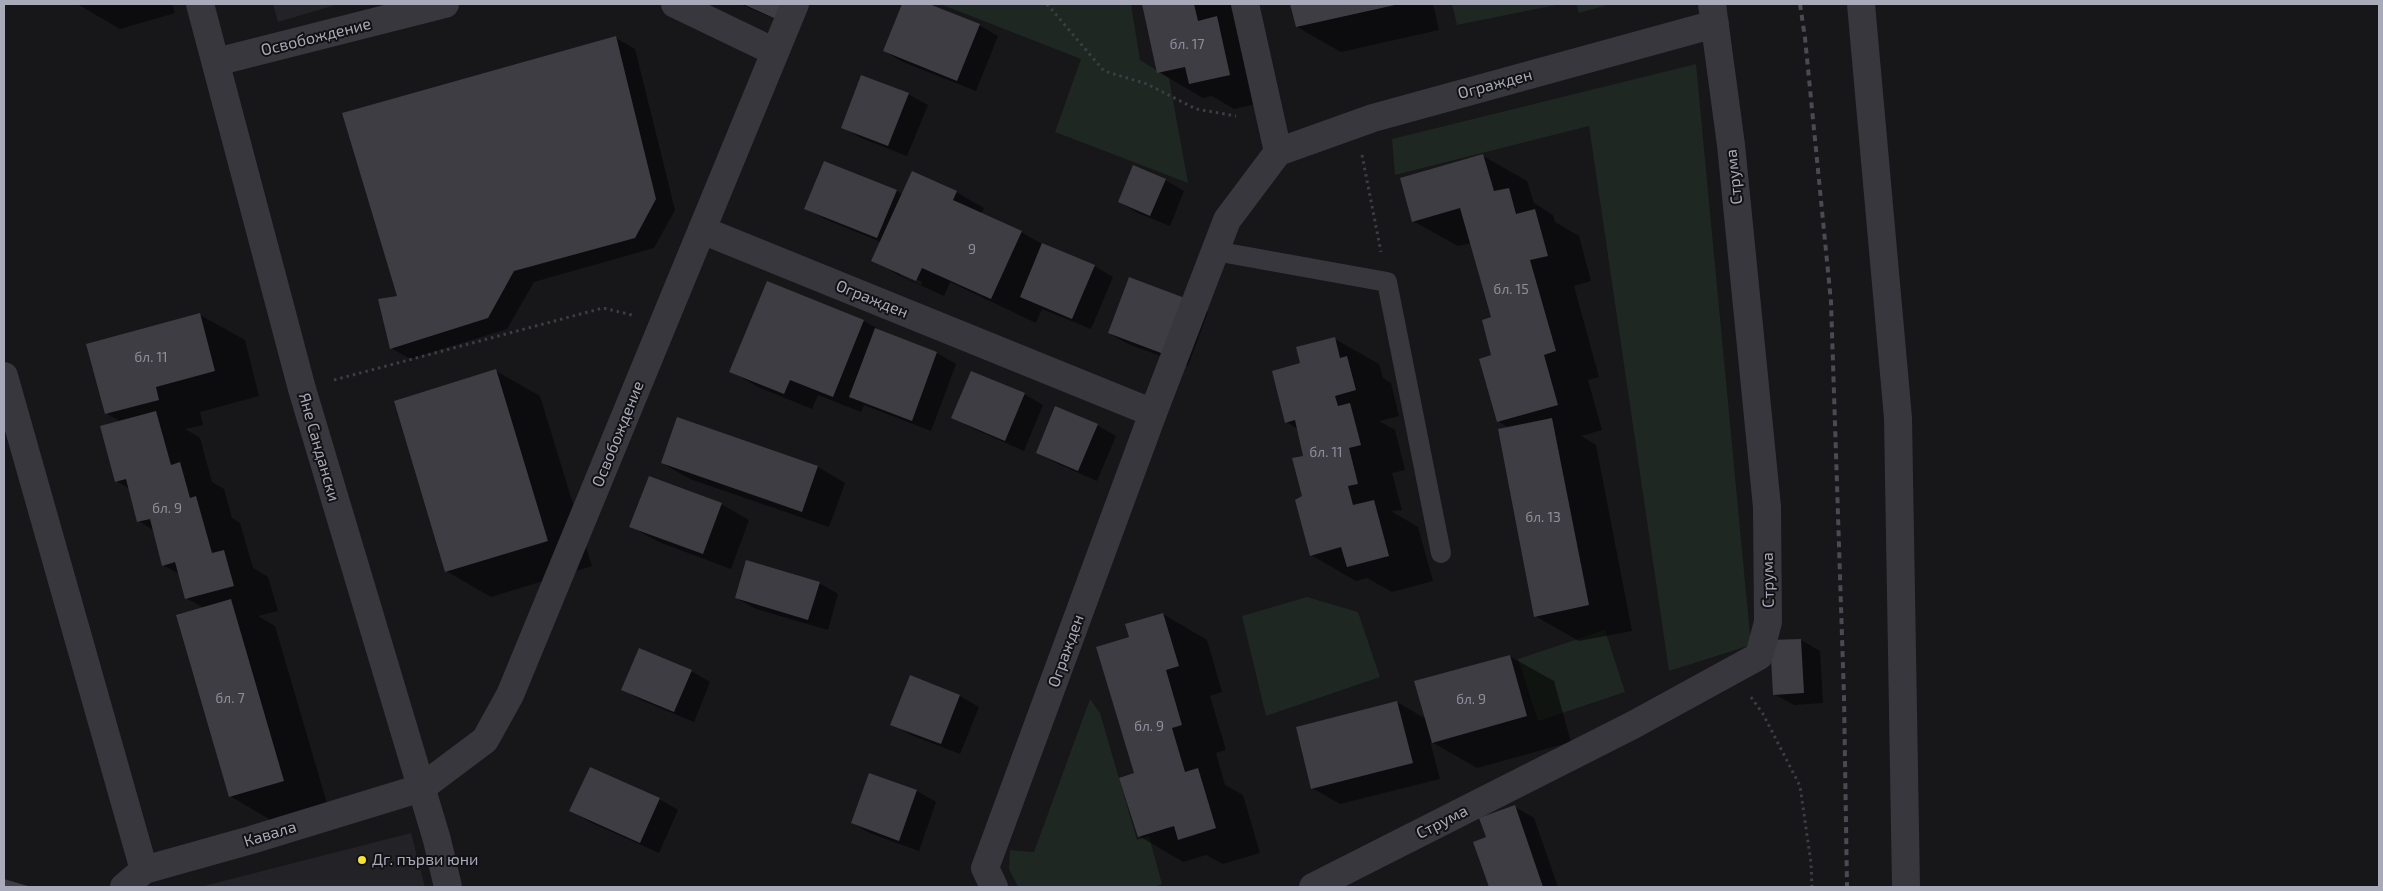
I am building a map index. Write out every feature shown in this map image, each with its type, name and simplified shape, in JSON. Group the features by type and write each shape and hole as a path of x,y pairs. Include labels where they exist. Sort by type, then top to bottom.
{"street":[{"name":"Яне Сандански","path":"200,4 302,389 437,840 448,887"},
{"name":"Освобождение","path":"216,62 445,4"},
{"path":"675,4 775,52"},
{"name":"Освобождение","path":"420,788 485,740 510,695 795,4"},
{"path":"1245,4 1278,152"},
{"path":"1861,4 1898,418 1906,887"},
{"name":"Огражден","path":"994,887 985,868 1215,251 1227,220 1278,152 1356,124 1714,14"},
{"name":"Струма","path":"1313,887 1633,725 1759,656 1768,622 1767,507 1731,145 1714,14"},
{"name":"Огражден","path":"702,230 1153,414"},
{"path":"4,376 134,879"},
{"name":"Кавала","path":"134,879 250,840 420,788"}],"lane":[{"path":"1215,251 1387,282 1440,553"}],"path":[{"path":"1047,4 1104,72 1147,84 1196,109 1238,116"},
{"path":"1356,124 1387,282"},
{"path":"302,389 603,308 664,322"},
{"path":"1733,670 1763,714 1800,786 1812,863 1812,887"}],"shaded area":[{"path":"273,4 339,4 278,22"},
{"path":"940,4 1131,4 1140,60 1169,78 1188,183 1055,132 1081,59"},
{"path":"1452,4 1561,4 1457,25"},
{"path":"1576,4 1611,4 1579,13"},
{"path":"1696,64 1751,645 1669,671 1589,126 1395,175 1392,139"},
{"path":"1307,597 1358,612 1380,677 1266,716 1242,616"},
{"path":"1605,630 1625,692 1538,721 1518,659"},
{"path":"1090,699 1100,713 1137,840 1149,836 1162,884 1154,887 1018,887 1009,869 1010,850 1034,852"},
{"name":"Дг. първи юни","path":"411,833 425,887 200,887"}],"building":[{"path":"743,4 783,4 776,19"},
{"path":"902,4 929,4 980,24 957,81 883,51"},
{"path":"1142,4 1194,4 1198,21 1217,16 1230,75 1189,84 1185,67 1157,73"},
{"path":"1290,4 1394,4 1395,5 1296,27"},
{"path":"616,36 656,199 635,238 514,271 488,318 390,349 378,299 397,296 342,113"},
{"path":"861,75 909,93 888,146 841,128"},
{"path":"1483,154 1494,191 1509,188 1516,214 1535,209 1548,256 1530,260 1556,351 1544,355 1558,405 1497,422 1479,359 1491,355 1482,320 1491,317 1460,208 1412,222 1400,178"},
{"path":"824,161 897,190 877,238 804,209"},
{"path":"1133,165 1166,179 1150,216 1118,202"},
{"path":"912,171 957,191 953,200 1022,231 991,299 922,268 916,281 871,261"},
{"path":"1042,243 1095,265 1072,319 1020,297"},
{"path":"1129,277 1190,300 1169,356 1108,333"},
{"path":"767,281 864,320 833,397 790,380 784,394 729,372"},
{"path":"200,313 215,371 156,387 159,400 105,414 86,344"},
{"path":"875,328 937,352 912,421 849,397"},
{"path":"1335,337 1340,358 1347,356 1356,390 1335,396 1338,406 1350,403 1361,445 1349,448 1358,484 1348,486 1353,505 1374,500 1389,556 1347,567 1341,547 1310,556 1295,500 1302,496 1292,458 1303,456 1295,420 1285,423 1272,371 1300,363 1296,347"},
{"path":"496,369 548,541 445,572 394,401"},
{"path":"971,371 1025,393 1005,441 951,418"},
{"path":"1055,406 1098,424 1078,471 1036,453"},
{"path":"156,411 171,465 180,462 190,498 196,496 212,553 224,550 234,586 185,599 175,562 162,566 150,519 137,522 126,479 115,482 100,426"},
{"path":"677,417 818,466 802,512 661,463"},
{"path":"1552,418 1589,605 1534,617 1498,429"},
{"path":"649,476 722,503 703,554 629,527"},
{"path":"746,560 820,582 808,620 735,598"},
{"path":"231,599 284,781 229,797 176,615"},
{"path":"1163,613 1179,666 1166,670 1182,725 1172,728 1185,772 1198,768 1216,828 1178,840 1174,826 1138,837 1119,778 1134,773 1096,647 1129,637 1125,624"},
{"path":"1801,639 1804,693 1773,695 1770,640"},
{"path":"639,648 692,670 674,712 621,690"},
{"path":"1510,655 1527,716 1432,743 1414,681"},
{"path":"910,675 960,695 941,744 890,725"},
{"path":"1397,701 1413,763 1311,789 1296,727"},
{"path":"590,767 660,798 640,843 569,811"},
{"path":"869,773 917,790 899,841 851,823"},
{"path":"1515,805 1543,887 1489,887 1473,842 1486,837 1479,818"},
{"path":"4,879 31,887 4,887"}],"railway":[{"path":"1800,4 1831,302 1844,697 1847,887"}],"place":[{"name":"Дг. първи юни","path":"362,860"}]}
